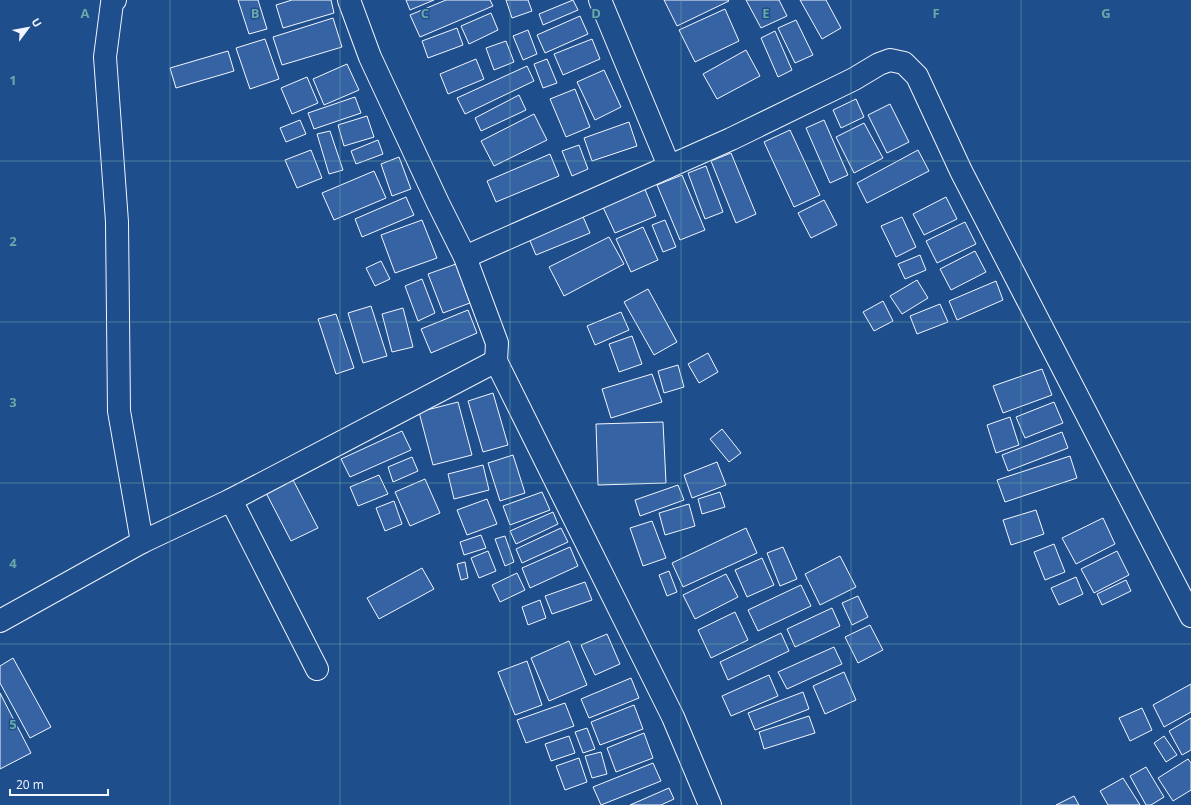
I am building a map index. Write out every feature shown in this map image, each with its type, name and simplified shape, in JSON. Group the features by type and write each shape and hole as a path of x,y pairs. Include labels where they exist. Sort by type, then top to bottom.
{"street":[{"path":"115,0 112,3 105,57 116,222 119,411 142,542"},
{"path":"349,0 370,57 465,257 497,343 496,361 673,717 710,805"},
{"path":"600,0 669,166"},
{"path":"465,257 731,139 854,80 879,64 890,60 904,62 917,76 961,171 1191,616"},
{"path":"0,621 142,542 231,500 496,361"},
{"path":"231,500 317,669"}],"building":[{"path":"238,0 258,0 267,29 249,34"},
{"path":"292,0 331,0 334,13 283,28 276,5"},
{"path":"406,0 434,0 410,10"},
{"path":"446,0 490,0 493,6 420,37 410,15"},
{"path":"506,0 528,0 532,11 512,18"},
{"path":"573,0 578,10 543,25 539,14"},
{"path":"664,0 728,0 729,1 677,26"},
{"path":"746,0 779,0 787,16 761,28"},
{"path":"800,0 826,0 841,28 822,39"},
{"path":"725,9 739,41 695,62 679,30"},
{"path":"491,13 498,30 469,44 461,26"},
{"path":"580,16 588,34 545,53 537,35"},
{"path":"333,18 342,47 282,65 273,37"},
{"path":"796,20 813,55 795,63 778,28"},
{"path":"457,28 463,45 428,58 422,41"},
{"path":"528,30 537,54 523,60 513,36"},
{"path":"775,31 792,70 778,77 761,38"},
{"path":"265,39 279,79 250,89 236,48"},
{"path":"592,39 600,59 563,75 554,54"},
{"path":"506,41 514,62 494,70 486,48"},
{"path":"746,50 760,76 717,99 703,74"},
{"path":"228,51 234,71 176,88 170,68"},
{"path":"476,59 484,79 448,94 440,74"},
{"path":"547,59 557,83 543,88 534,64"},
{"path":"347,64 359,90 324,105 313,79"},
{"path":"527,66 534,81 465,114 457,98"},
{"path":"604,70 621,107 595,120 577,82"},
{"path":"307,77 318,103 292,114 281,88"},
{"path":"575,89 590,127 566,137 550,99"},
{"path":"519,95 526,110 481,131 475,118"},
{"path":"355,97 361,113 314,129 308,113"},
{"path":"856,99 864,117 841,128 833,110"},
{"path":"890,104 909,142 887,153 868,115"},
{"path":"534,114 547,140 494,166 481,141"},
{"path":"367,116 374,137 344,146 338,125"},
{"path":"300,120 306,134 286,142 280,128"},
{"path":"824,120 848,175 830,183 806,128"},
{"path":"629,122 637,146 592,161 584,138"},
{"path":"864,123 883,158 854,173 836,137"},
{"path":"790,130 820,195 794,207 764,142"},
{"path":"330,131 343,170 329,174 317,134"},
{"path":"378,140 383,154 356,164 351,151"},
{"path":"579,145 588,169 572,176 562,151"},
{"path":"311,150 322,178 297,188 285,160"},
{"path":"918,150 929,171 867,203 857,183"},
{"path":"731,153 756,214 736,223 711,161"},
{"path":"550,154 559,176 496,202 487,181"},
{"path":"399,157 411,189 392,196 381,164"},
{"path":"706,166 723,212 705,219 688,173"},
{"path":"374,171 386,198 334,220 322,193"},
{"path":"682,175 705,230 680,240 657,185"},
{"path":"644,187 656,216 615,233 602,205"},
{"path":"406,197 414,215 362,237 355,219"},
{"path":"946,197 957,219 924,235 913,214"},
{"path":"824,200 837,225 811,238 798,213"},
{"path":"581,212 590,233 536,255 527,234"},
{"path":"902,217 916,247 896,257 881,226"},
{"path":"422,220 437,258 395,273 381,235"},
{"path":"665,220 676,247 663,252 652,225"},
{"path":"965,222 976,244 937,263 926,241"},
{"path":"643,227 658,260 631,272 616,239"},
{"path":"609,237 624,264 564,296 549,267"},
{"path":"975,251 986,272 951,290 940,269"},
{"path":"920,255 926,270 905,279 898,264"},
{"path":"381,261 390,279 375,286 366,268"},
{"path":"456,264 470,303 443,313 428,274"},
{"path":"422,279 435,313 418,321 405,286"},
{"path":"917,280 928,298 902,314 890,296"},
{"path":"996,281 1003,300 957,320 949,301"},
{"path":"648,289 677,342 654,355 624,302"},
{"path":"883,301 893,321 874,331 863,312"},
{"path":"940,304 948,322 917,334 910,316"},
{"path":"371,306 387,356 363,363 348,313"},
{"path":"403,308 413,347 392,352 382,314"},
{"path":"468,310 477,333 431,353 421,329"},
{"path":"621,312 629,330 595,345 587,326"},
{"path":"336,314 354,368 336,374 318,319"},
{"path":"632,336 642,364 619,372 609,344"},
{"path":"708,353 718,372 699,383 688,364"},
{"path":"678,365 684,387 664,393 658,371"},
{"path":"1042,369 1052,395 1003,413 993,386"},
{"path":"652,374 662,402 611,418 602,389"},
{"path":"493,393 508,445 483,452 468,401"},
{"path":"458,402 472,455 433,465 419,412"},
{"path":"1054,402 1063,423 1025,438 1016,417"},
{"path":"1010,417 1019,445 996,453 987,425"},
{"path":"663,422 666,483 598,485 596,424"},
{"path":"722,429 741,453 729,462 710,439"},
{"path":"402,431 411,450 350,477 341,459"},
{"path":"1062,432 1068,448 1008,471 1002,455"},
{"path":"513,455 525,493 500,501 488,463"},
{"path":"1070,456 1077,478 1005,502 997,480"},
{"path":"412,457 418,471 393,482 388,467"},
{"path":"717,462 726,485 692,498 684,475"},
{"path":"483,465 489,490 454,499 448,474"},
{"path":"290,474 318,528 291,541 263,487"},
{"path":"379,475 388,494 358,506 350,487"},
{"path":"425,479 440,513 410,526 395,492"},
{"path":"678,485 684,500 640,516 635,500"},
{"path":"542,492 550,510 510,525 503,506"},
{"path":"720,492 725,507 702,514 698,499"},
{"path":"487,499 497,524 467,535 457,510"},
{"path":"394,501 402,524 385,531 376,508"},
{"path":"689,504 695,526 665,535 659,513"},
{"path":"1036,510 1044,534 1011,545 1003,520"},
{"path":"553,512 558,524 516,544 510,531"},
{"path":"1103,518 1115,544 1076,564 1062,538"},
{"path":"652,521 666,558 643,566 630,528"},
{"path":"561,528 568,542 522,563 516,549"},
{"path":"746,528 757,553 683,587 672,563"},
{"path":"481,535 486,548 464,555 460,542"},
{"path":"505,536 514,562 505,566 495,539"},
{"path":"1054,544 1065,572 1045,580 1034,552"},
{"path":"570,547 578,566 530,588 522,568"},
{"path":"783,547 797,579 780,586 767,553"},
{"path":"488,551 496,571 479,578 471,558"},
{"path":"1117,551 1129,575 1094,593 1081,569"},
{"path":"840,556 856,587 820,605 805,574"},
{"path":"762,558 774,585 747,597 735,570"},
{"path":"465,562 468,578 461,580 457,564"},
{"path":"422,568 434,589 379,619 367,598"},
{"path":"669,571 677,592 667,596 659,575"},
{"path":"517,573 525,590 500,602 492,585"},
{"path":"726,574 738,597 695,619 683,595"},
{"path":"1076,577 1083,594 1059,605 1051,588"},
{"path":"1126,580 1131,591 1102,605 1097,594"},
{"path":"585,582 592,600 552,614 545,596"},
{"path":"801,585 811,606 758,631 748,610"},
{"path":"858,596 868,617 852,625 842,603"},
{"path":"540,600 546,618 528,625 522,607"},
{"path":"832,608 840,626 795,647 787,629"},
{"path":"735,612 748,640 711,658 698,630"},
{"path":"870,625 883,650 858,663 845,637"},
{"path":"781,633 789,651 728,680 720,662"},
{"path":"607,634 620,664 595,675 581,645"},
{"path":"569,641 587,685 549,701 531,658"},
{"path":"834,647 842,664 787,689 778,672"},
{"path":"13,658 51,727 30,738 0,683 0,666"},
{"path":"527,661 542,705 515,715 498,672"},
{"path":"844,672 856,700 825,714 813,686"},
{"path":"769,675 778,696 731,716 722,696"},
{"path":"631,678 639,698 589,718 581,699"},
{"path":"1191,684 1191,712 1164,727 1153,705"},
{"path":"803,692 809,709 755,730 748,713"},
{"path":"0,693 31,753 0,769"},
{"path":"565,703 574,726 526,743 517,720"},
{"path":"634,705 643,729 600,745 591,722"},
{"path":"1142,708 1152,730 1130,741 1119,718"},
{"path":"809,716 815,733 764,749 759,732"},
{"path":"1191,718 1191,750 1182,755 1169,731"},
{"path":"587,728 595,749 583,753 575,732"},
{"path":"644,733 653,758 616,772 607,748"},
{"path":"569,736 575,753 551,761 545,744"},
{"path":"1164,736 1177,755 1166,762 1154,743"},
{"path":"601,752 607,774 592,778 585,756"},
{"path":"579,758 587,782 565,790 556,766"},
{"path":"1188,759 1191,763 1191,790 1173,801 1158,778"},
{"path":"653,763 661,781 601,805 593,787"},
{"path":"1146,767 1164,797 1151,805 1146,805 1130,776"},
{"path":"1123,778 1140,805 1108,805 1100,791"},
{"path":"669,788 674,799 661,805 630,805"},
{"path":"1074,796 1079,805 1056,805"}]}
